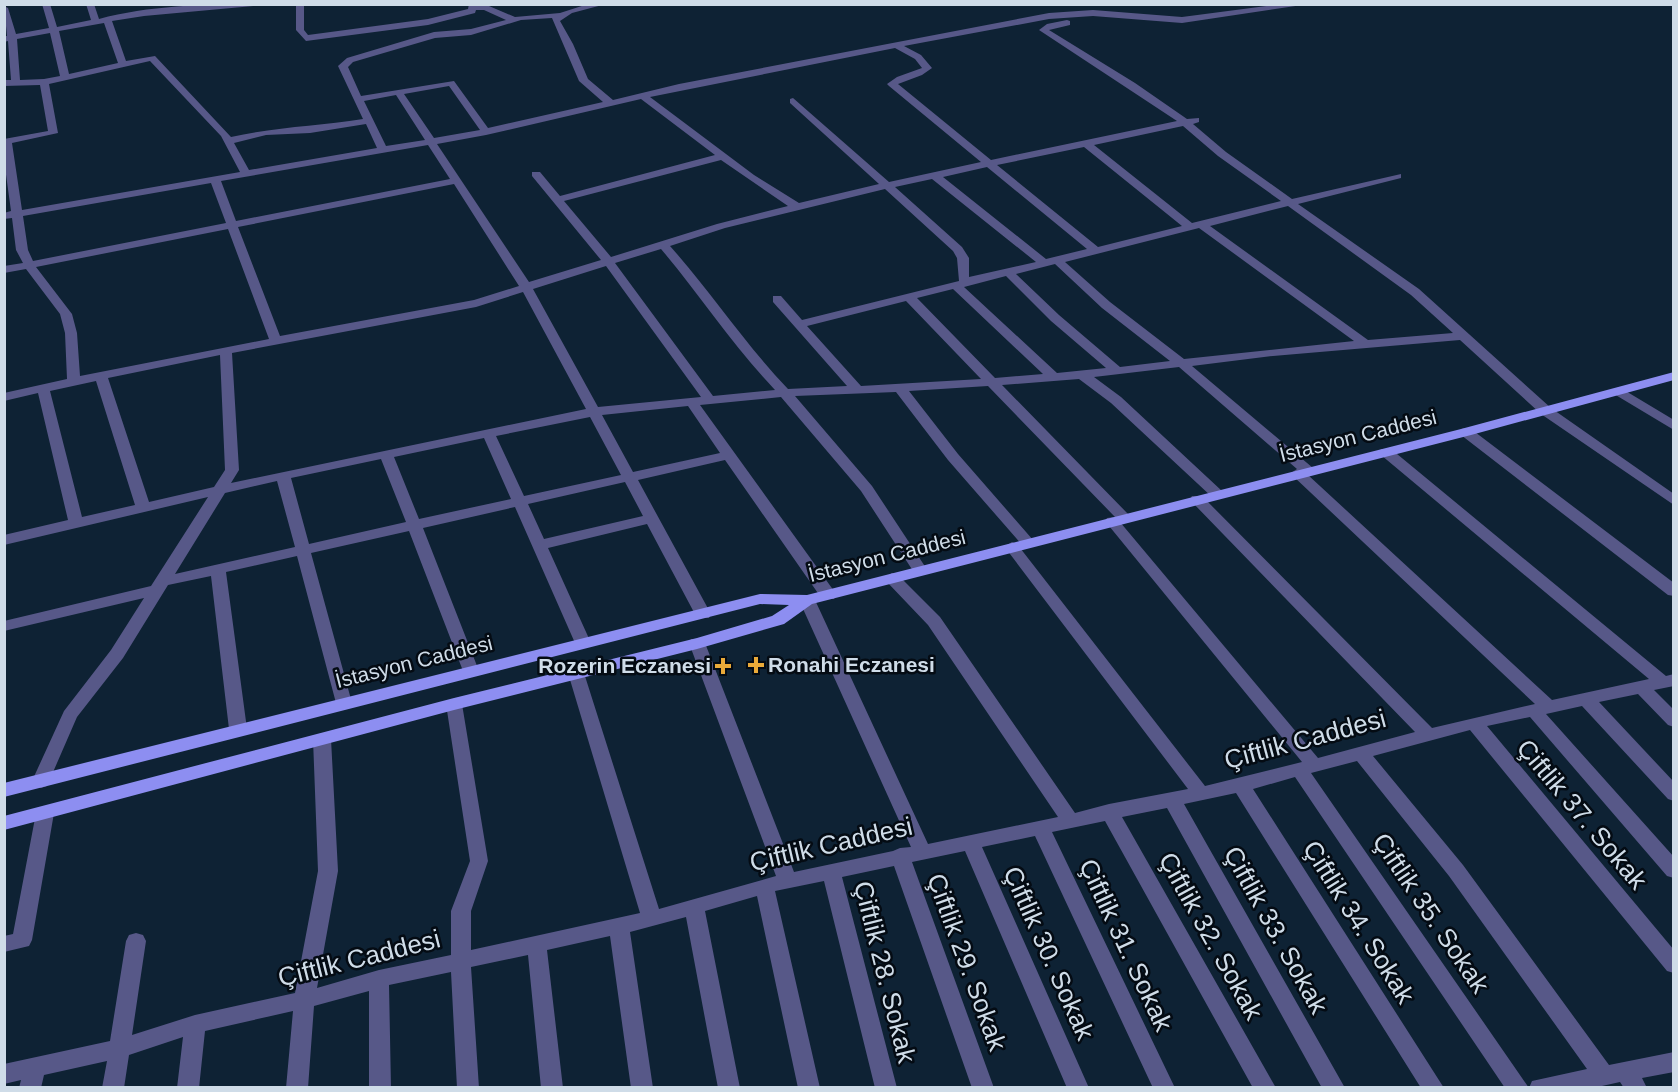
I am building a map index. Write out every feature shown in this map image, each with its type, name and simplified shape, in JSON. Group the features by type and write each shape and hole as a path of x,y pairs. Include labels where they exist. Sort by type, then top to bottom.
{"main road":[{"name":"İstasyon Caddesi","path":"4,790 344,702 760,599 807,600 828,595 1466,432 1674,376"},
{"path":"4,823 454,704 697,643 778,620 807,600"}],"street":[{"path":"46,4 52,28 64,57 65,78"},
{"path":"90,4 96,21"},
{"path":"8,38 52,28 144,13 271,4"},
{"path":"300,4 300,30 306,38 428,22 472,11 474,6 486,8 514,20"},
{"path":"383,150 367,121 343,66 350,60 411,41 471,32 514,20 559,15 602,4"},
{"path":"10,215 486,132 644,96 1048,16 1093,13 1182,20 1305,4"},
{"path":"4,8 16,82"},
{"path":"1093,13 1085,20 1050,26 1043,30 1190,121 1222,154 1415,292 1546,411 1674,501"},
{"path":"559,15 555,23 569,44 579,74 612,104"},
{"path":"107,19 123,65"},
{"path":"897,46 918,57 927,68 918,74 896,80 892,84 1095,250"},
{"path":"4,83 44,82 152,58 229,141 246,174"},
{"path":"44,82 53,133 7,141 10,215 29,265 66,314 71,333 74,382"},
{"path":"359,99 451,83 486,132"},
{"path":"399,93 429,142 527,288 703,614"},
{"path":"644,96 723,156 797,207"},
{"path":"793,101 961,252 962,284"},
{"path":"229,141 266,132 310,130 367,121"},
{"path":"4,397 226,350 476,303 721,226 888,185 1190,121"},
{"path":"1086,143 1196,226 1365,344"},
{"path":"557,200 723,156"},
{"path":"536,174 609,262 711,402"},
{"path":"934,175 1044,263"},
{"path":"799,324 1397,176"},
{"path":"215,179 276,342"},
{"path":"4,270 455,181"},
{"path":"664,244 700,287 732,333 867,489 920,571"},
{"path":"1057,260 1106,305 1183,364 1303,472 1542,709 1674,871"},
{"path":"1008,272 1055,318 1117,371"},
{"path":"962,284 1054,376"},
{"name":"Çiftlik 35. Sokak","path":"909,297 993,381 1118,520 1307,768 1518,1088"},
{"path":"777,299 856,389"},
{"path":"4,540 218,489 593,412 783,393 1082,375 1273,352 1463,336"},
{"path":"41,781 70,715 117,654 161,586 218,489 232,470 226,350"},
{"path":"1082,375 1116,400 1217,494"},
{"path":"101,376 144,506"},
{"path":"900,387 1020,545 1201,793"},
{"path":"43,388 76,522"},
{"path":"1619,390 1674,426"},
{"path":"692,403 828,595"},
{"path":"488,432 583,643"},
{"path":"1466,432 1674,591"},
{"path":"1386,452 1668,681"},
{"path":"386,453 471,671"},
{"path":"4,626 218,569 728,455"},
{"path":"283,475 344,702"},
{"path":"1197,499 1427,734"},
{"path":"540,545 651,519"},
{"path":"218,569 238,729"},
{"path":"892,578 934,621 1069,819"},
{"path":"807,600 922,851"},
{"path":"697,643 788,880"},
{"path":"576,673 652,919"},
{"name":"Çiftlik Caddesi","path":"4,1074 32,1077 195,1024 304,1000 379,979 652,919 788,880 1069,819 1241,785 1427,734 1668,681"},
{"path":"1640,686 1674,720"},
{"path":"1586,699 1674,794"},
{"path":"454,704 479,861 461,911 461,961 468,1088"},
{"name":"Çiftlik 37. Sokak","path":"1474,723 1674,965"},
{"path":"297,1088 304,1000 328,871 322,739"},
{"path":"1360,753 1396,793 1622,1078"},
{"name":"Çiftlik 34. Sokak","path":"1241,785 1433,1088"},
{"name":"Çiftlik 33. Sokak","path":"1171,798 1334,1088"},
{"name":"Çiftlik 32. Sokak","path":"1109,811 1265,1088"},
{"path":"4,944 22,940 45,813"},
{"name":"Çiftlik 31. Sokak","path":"1040,826 1164,1088"},
{"name":"Çiftlik 30. Sokak","path":"970,841 1078,1088"},
{"name":"Çiftlik 29. Sokak","path":"900,855 983,1088"},
{"name":"Çiftlik 28. Sokak","path":"831,870 886,1088"},
{"path":"764,886 809,1088"},
{"path":"694,907 729,1088"},
{"path":"619,927 642,1088"},
{"path":"113,1088 136,941"},
{"path":"537,946 552,1088"},
{"path":"379,979 380,1088"},
{"path":"188,1088 195,1024"},
{"path":"1540,1088 1622,1078 1674,1062"}],"place":[{"name":"Ronahi Eczanesi","path":"756,665"},
{"name":"Rozerin Eczanesi","path":"723,666"}]}
